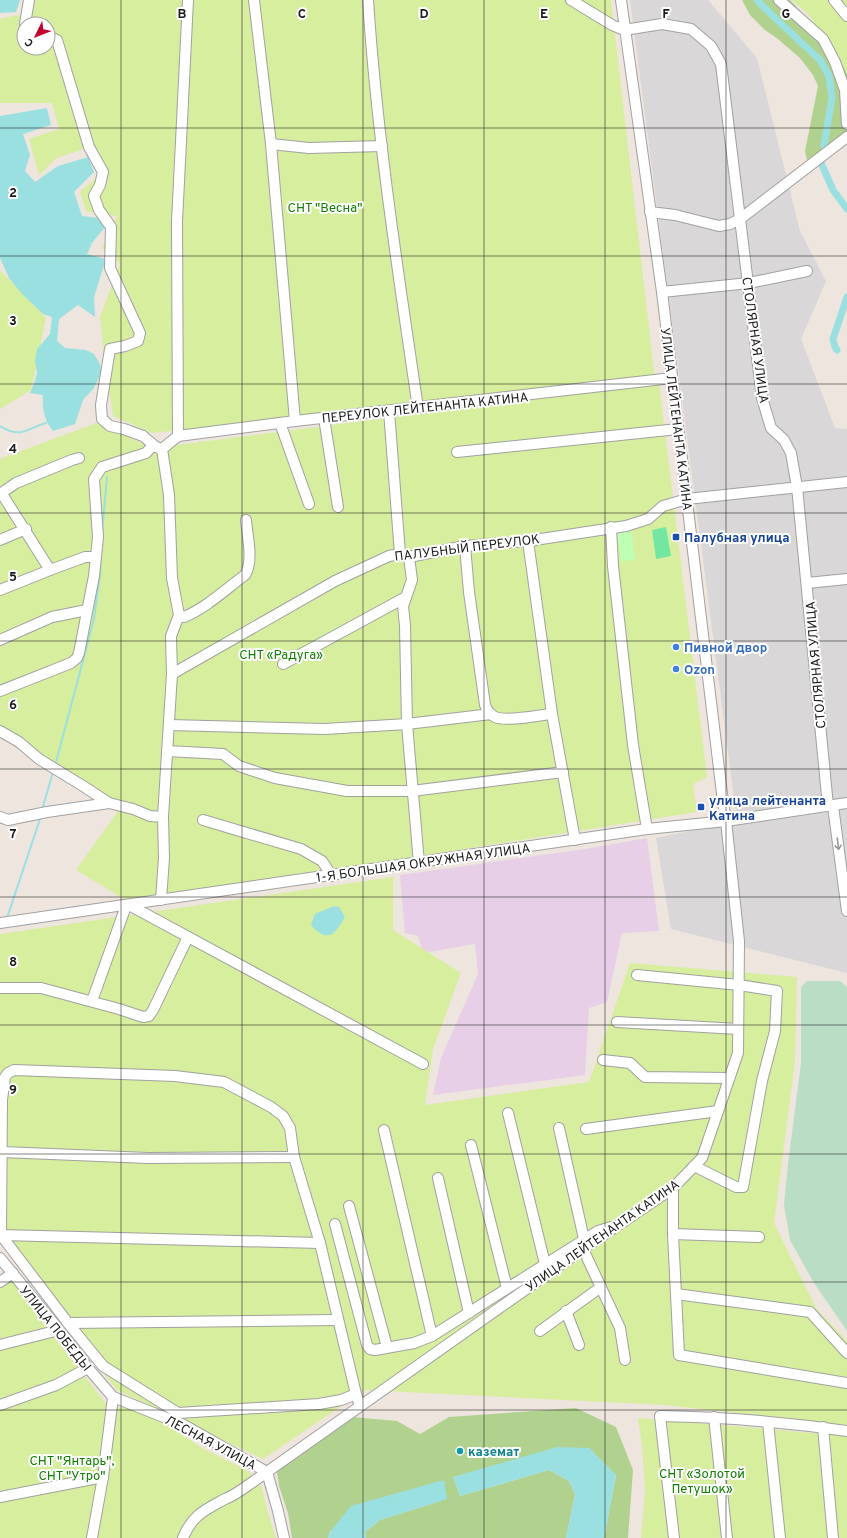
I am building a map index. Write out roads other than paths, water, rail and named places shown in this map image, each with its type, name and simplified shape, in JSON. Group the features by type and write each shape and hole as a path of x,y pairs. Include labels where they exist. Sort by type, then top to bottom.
{"street":[{"path":"26,16 29,0"},
{"path":"0,691 71,663 77,658 83,635 94,576 98,537 94,479 102,467 125,461 146,453 178,436 177,222 188,0"},
{"path":"254,0 271,144 295,421"},
{"path":"368,0 372,56 396,263 418,408"},
{"path":"571,0 612,25 624,30"},
{"name":"УЛИЦА ЛЕЙТЕНАНТА КАТИНА","path":"183,1538 187,1527 195,1517 210,1506 233,1495 267,1472 584,1244 621,1225 673,1188 702,1158 738,1052 739,941 726,820 662,292 624,30 621,0"},
{"path":"779,0 823,39 836,62 845,90 847,124"},
{"path":"834,0 847,16"},
{"name":"СТОЛЯРНАЯ УЛИЦА","path":"624,30 662,24 691,29 711,46 721,64 762,398 771,428 784,440 791,453 797,488 831,806 847,911"},
{"path":"56,40 89,147 103,172 100,185 94,196 99,210 111,227 110,268 140,333 138,341 125,346 110,349 101,405 102,418 110,426 143,436 158,447 169,495 172,578 179,615 171,636 172,674 162,817 164,858 161,900"},
{"path":"650,212 675,215 719,226 730,224 740,219 847,137"},
{"path":"271,144 309,148 382,146"},
{"path":"662,292 749,283 807,271"},
{"name":"ПЕРЕУЛОК ЛЕЙТЕНАНТА КАТИНА","path":"178,436 295,421 672,378"},
{"path":"389,411 405,555 412,580 403,606 405,626 407,724 419,863"},
{"path":"324,418 338,507"},
{"path":"280,423 309,504"},
{"path":"457,452 678,429"},
{"path":"50,570 26,529 1,494 16,483 79,458"},
{"path":"687,499 847,482"},
{"name":"ПАЛУБНЫЙ ПЕРЕУЛОК","path":"172,674 335,581 389,556 465,546 528,541 611,527 626,526 648,519 664,506 687,499"},
{"path":"179,615 184,617 190,615 245,575 248,570 249,559 246,520"},
{"path":"611,527 613,566 633,745 647,829"},
{"path":"0,540 26,529"},
{"path":"528,541 552,714 575,840"},
{"path":"465,546 469,592 485,705 494,717 503,718 552,714"},
{"path":"0,590 85,557 96,557"},
{"path":"807,583 847,579"},
{"path":"283,664 406,597"},
{"path":"0,640 52,617 87,610"},
{"path":"169,725 325,730 407,724 491,714"},
{"path":"0,731 19,742 39,759 109,803 133,809 150,816 162,817"},
{"path":"167,751 223,754 239,766 275,778 347,792 412,791 563,772"},
{"path":"0,817 8,820 47,812 109,803"},
{"name":"1-Я БОЛЬШАЯ ОКРУЖНАЯ УЛИЦА","path":"0,923 332,876 647,829 847,804"},
{"path":"203,820 301,849 322,861 332,876"},
{"path":"92,1001 127,905 423,1064"},
{"path":"0,988 41,988 92,1001 142,1017 149,1016 188,937"},
{"path":"637,975 739,985 777,991 775,1031 762,1081 743,1187 736,1187 694,1166"},
{"path":"616,1022 738,1029"},
{"path":"603,1060 630,1063 645,1077 729,1078"},
{"path":"356,1394 341,1400 319,1404 178,1413 103,1366 0,1235 2,1100 5,1077 8,1073 14,1070 175,1076 224,1082 271,1107 283,1116 290,1128 294,1157 320,1243 337,1320 360,1406"},
{"path":"586,1129 718,1111"},
{"path":"508,1113 545,1264"},
{"path":"559,1128 584,1244 620,1328 625,1360"},
{"path":"384,1130 432,1336"},
{"path":"471,1145 507,1288"},
{"path":"2,1152 148,1158 294,1157"},
{"path":"438,1178 469,1313"},
{"path":"673,1188 673,1234 679,1355 847,1382"},
{"path":"349,1206 387,1347"},
{"path":"335,1224 370,1349 414,1343 432,1336 545,1264 584,1244"},
{"path":"673,1234 759,1237"},
{"path":"0,1235 320,1243"},
{"name":"УЛИЦА ПОБЕДЫ","path":"0,1258 113,1397"},
{"path":"0,1282 12,1273"},
{"path":"540,1331 566,1311 602,1287"},
{"path":"676,1294 810,1312 847,1353"},
{"path":"566,1311 578,1344"},
{"path":"68,1323 337,1320"},
{"path":"0,1345 59,1330"},
{"path":"0,1404 56,1385 88,1368"},
{"path":"92,1538 103,1477 113,1397"},
{"name":"ЛЕСНАЯ УЛИЦА","path":"113,1397 184,1425 267,1472 284,1538"},
{"path":"674,1538 660,1416 714,1417 822,1427 847,1431"},
{"path":"714,1417 727,1538"},
{"path":"768,1422 780,1538"},
{"path":"822,1427 833,1538"},
{"path":"0,1497 103,1477"}],"water":[{"path":"0,0 20,0 16,12 0,13"},
{"path":"47,108 51,125 23,134 30,155 25,171 35,182 58,166 88,157 94,172 74,192 82,216 99,218 106,226 92,243 87,254 106,259 94,297 95,317 78,305 59,319 57,341 65,348 86,350 94,354 99,362 102,372 94,388 83,400 75,424 53,431 44,414 43,395 30,393 37,373 35,361 37,349 50,334 52,317 43,314 22,294 9,278 0,258 0,116"},
{"path":"334,906 339,907 345,917 334,932 327,935 322,934 311,925 315,914"},
{"path":"557,1447 589,1448 616,1475 604,1538 566,1538 575,1494 569,1481 549,1470 460,1496 453,1477"},
{"path":"444,1480 447,1499 380,1520 365,1532 366,1538 328,1538 330,1532 351,1506"}],"waterway":[{"path":"757,0 820,60 829,76 832,98 824,145"},
{"path":"821,163 833,190 847,209"},
{"path":"837,350 833,339 847,297"},
{"path":"0,426 14,432 23,432 46,423"},
{"path":"102,533 107,477"},
{"path":"55,766 94,619 100,575 101,552"},
{"path":"42,810 53,772"},
{"path":"7,918 41,816"}],"place":[{"name":"Палубная улица","path":"676,537"},
{"name":"Пивной двор","path":"676,647"},
{"name":"Ozon","path":"676,669"},
{"name":"улица лейтенанта Катина","path":"701,807"},
{"name":"каземат","path":"460,1451"}],"park label":[{"name":"СНТ \"Весна\"","path":"325,207"},
{"name":"СНТ «Радуга»","path":"281,654"},
{"name":"СНТ \"Янтарь\", СНТ \"Утро\"","path":"72,1468"},
{"name":"СНТ «Золотой Петушок»","path":"702,1480"}]}
